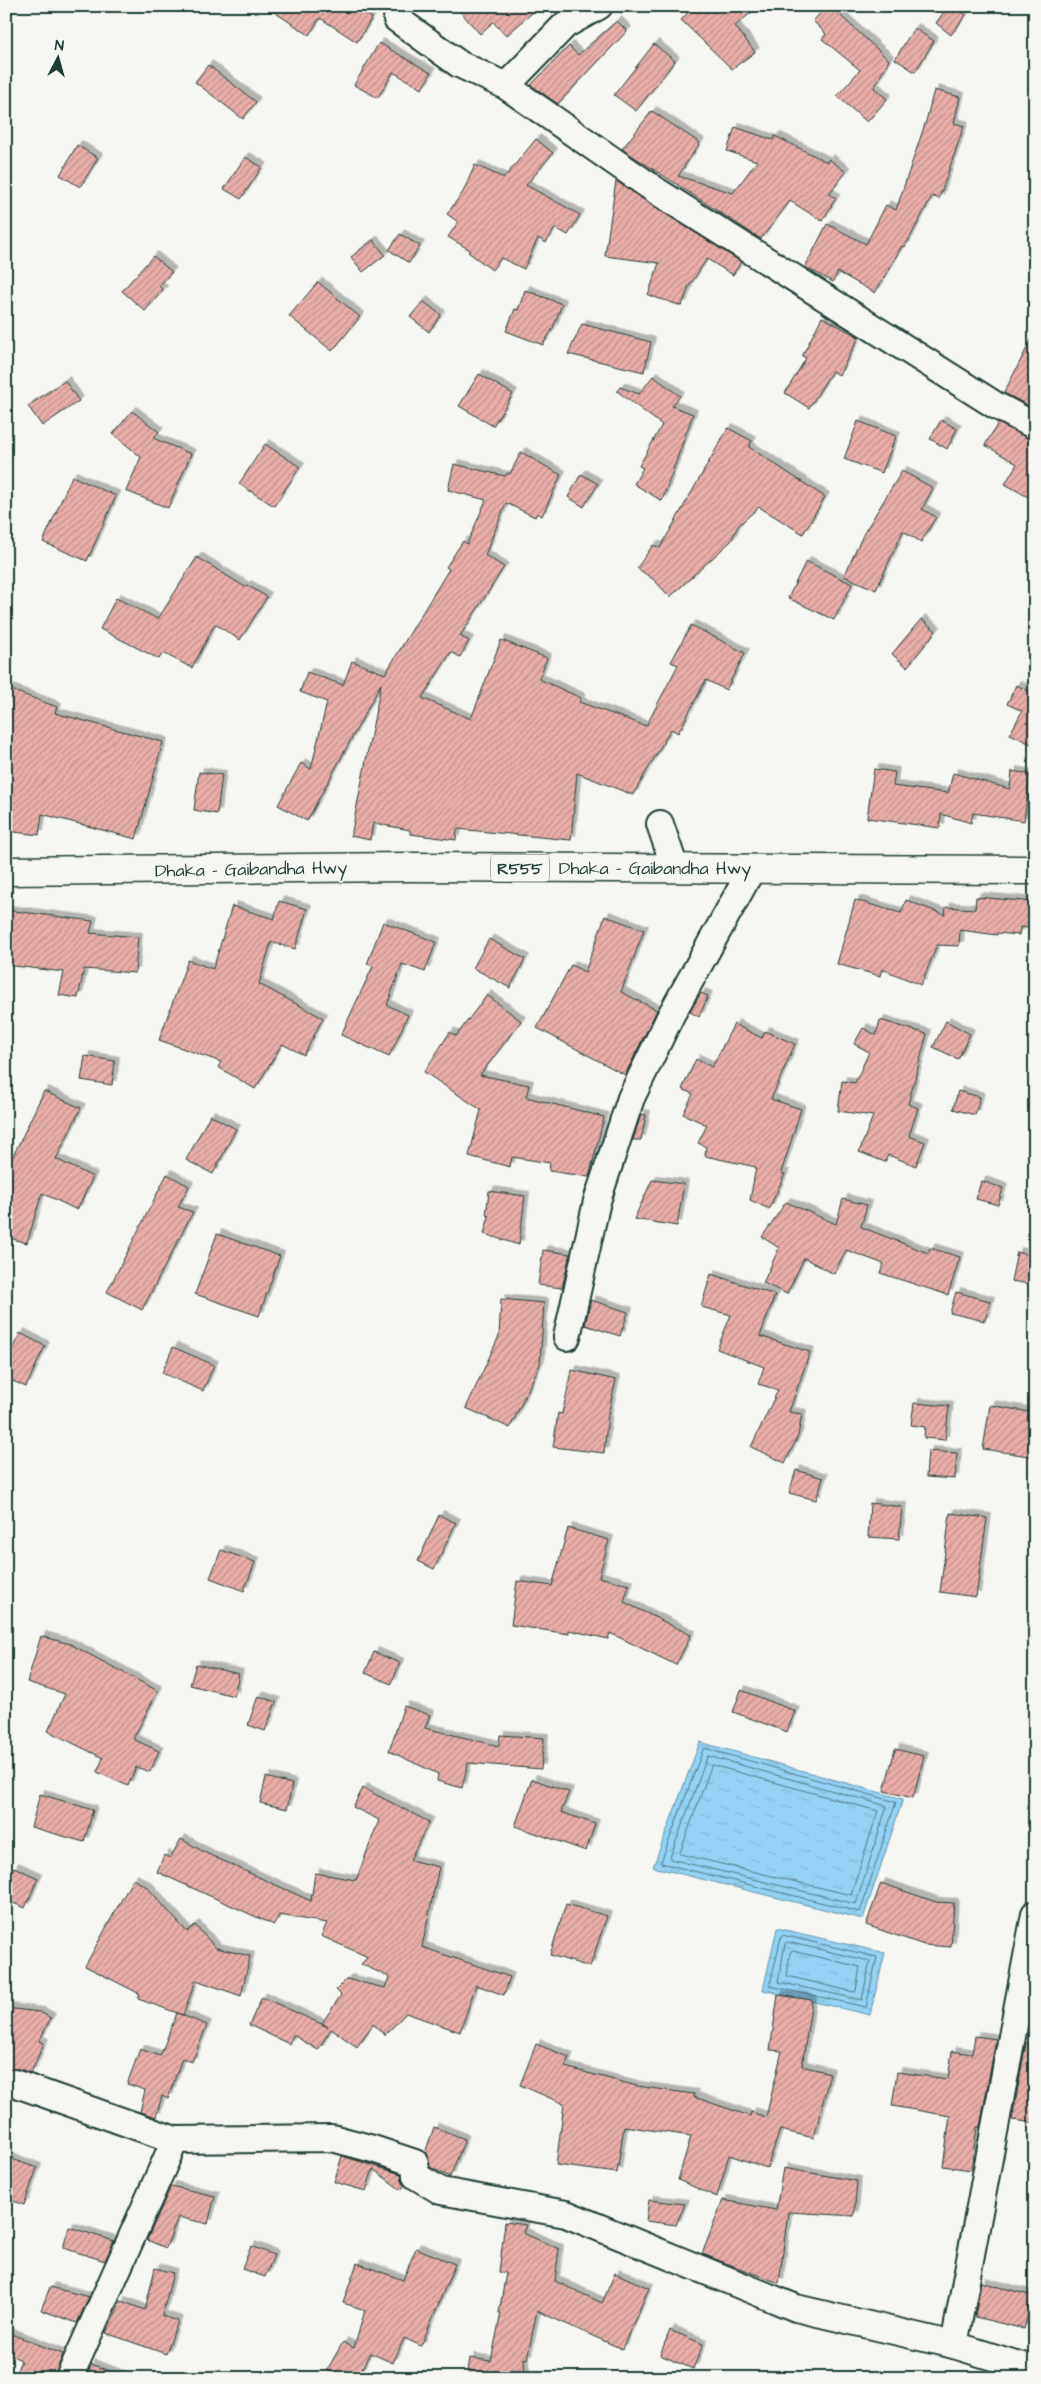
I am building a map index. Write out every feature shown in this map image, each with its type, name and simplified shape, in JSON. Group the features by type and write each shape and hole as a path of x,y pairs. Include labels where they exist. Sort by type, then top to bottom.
{"main road":[{"name":"Dhaka - Gaibandha Hwy","path":"6,871 411,867 1035,870"}],"street":[{"path":"399,6 397,19 460,64 506,86 658,192 995,405 1035,426"},
{"path":"506,86 565,25 599,6"},
{"path":"660,824 675,868"},
{"path":"567,1337 597,1201 631,1098 671,1015 752,869"},
{"path":"954,2345 1035,1914"},
{"path":"14,2083 175,2140 332,2138 374,2148 415,2163 416,2176 441,2191 566,2214 796,2308 954,2345 1035,2370"},
{"path":"69,2378 175,2140"}],"water":[{"path":"700,1742 903,1799 863,1919 653,1867"},
{"path":"777,1928 885,1953 870,2015 763,1990"}],"building":[{"path":"265,6 352,6 372,18 357,42 320,18 309,35"},
{"path":"455,6 540,6 506,36 493,22 480,34"},
{"path":"694,6 759,6 735,26 755,52 732,69 681,20"},
{"path":"827,6 830,6 889,60 874,88 887,99 867,122 837,96 860,70 822,39 826,34 813,21"},
{"path":"948,6 955,6 966,15 951,35 936,23"},
{"path":"617,21 627,31 558,104 531,85 569,46 578,55"},
{"path":"914,28 934,41 915,72 895,59"},
{"path":"379,43 431,73 422,89 393,72 378,98 354,85"},
{"path":"654,44 675,61 636,111 614,95"},
{"path":"208,65 256,102 243,119 195,82"},
{"path":"934,90 960,97 954,123 964,126 939,199 932,196 905,247 902,246 875,293 838,272 833,282 805,267 827,224 866,244 886,205 896,210 926,121"},
{"path":"652,111 700,143 678,176 733,193 757,161 727,151 735,127 773,140 775,136 827,162 829,159 846,172 829,194 836,198 822,221 790,201 761,239 622,149"},
{"path":"536,139 553,153 526,185 580,215 568,235 555,228 546,243 538,238 524,269 501,258 492,270 468,252 470,250 448,237 458,222 447,214 463,192 475,165 504,178"},
{"path":"77,145 98,158 80,187 60,175"},
{"path":"245,157 262,167 241,199 224,189"},
{"path":"616,181 741,262 733,275 707,259 689,286 682,306 648,295 659,263 605,256"},
{"path":"400,234 420,246 409,263 389,250"},
{"path":"373,240 385,255 363,272 351,257"},
{"path":"153,256 172,272 159,286 163,290 145,311 122,291"},
{"path":"318,282 360,317 332,351 289,316"},
{"path":"525,290 562,304 553,328 543,345 506,331 515,309 518,310"},
{"path":"423,301 441,315 429,332 410,317"},
{"path":"822,317 859,337 839,375 832,371 809,408 785,393 806,358 802,356"},
{"path":"582,324 651,342 644,372 568,354"},
{"path":"1035,332 1035,409 1004,393"},
{"path":"479,374 513,394 493,426 459,406"},
{"path":"653,376 680,396 672,406 693,414 662,501 634,484 643,468 639,466 662,425 617,391 620,387 639,394"},
{"path":"65,381 79,401 42,426 28,406"},
{"path":"132,411 159,432 153,438 191,454 168,508 126,491 141,457 113,434"},
{"path":"941,420 957,429 947,449 930,439"},
{"path":"858,421 896,436 882,473 844,459"},
{"path":"998,423 1035,441 1035,501 1005,484 1017,464 985,445"},
{"path":"728,428 752,441 749,447 825,497 803,534 759,507 738,526 731,541 670,597 654,580 637,568 653,545 660,548"},
{"path":"265,444 300,467 274,506 239,484"},
{"path":"521,452 561,475 542,516 537,513 535,517 506,503 485,555 504,567 460,636 469,641 460,657 451,652 422,698 471,719 501,640 547,658 539,679 581,698 579,702 646,726 678,665 671,662 691,625 745,653 726,690 706,680 678,733 671,729 633,795 577,773 571,840 457,829 456,840 410,834 410,830 373,823 370,840 351,836 381,684 307,821 278,805 301,763 311,769 327,702 300,692 307,672 343,685 352,661 385,674 449,569 446,567 463,541 467,544 486,500 448,490 454,464 505,476 508,473 510,474"},
{"path":"902,471 933,488 922,509 936,517 921,542 903,531 876,590 844,576 864,533"},
{"path":"581,474 598,484 584,507 568,497"},
{"path":"72,476 116,496 87,561 43,542"},
{"path":"197,557 245,587 247,585 267,597 240,640 215,624 192,668 163,653 159,659 100,629 116,598 158,619"},
{"path":"806,561 852,584 834,620 788,598"},
{"path":"921,619 936,631 907,667 892,654"},
{"path":"1035,684 1035,746 1010,734 1022,711 1007,704 1016,685 1031,692"},
{"path":"6,688 57,707 55,713 163,742 136,839 42,814 39,835 6,831"},
{"path":"874,769 895,772 893,786 948,793 953,773 1010,789 1012,771 1030,774 1024,821 973,813 971,823 941,814 940,828 867,818"},
{"path":"199,772 222,775 217,814 194,810"},
{"path":"976,897 1035,902 1035,929 1020,927 1019,935 997,933 997,935 960,930 959,946 937,945 921,985 882,969 880,976 837,964 855,900 901,913 906,900 945,915 946,907 975,909"},
{"path":"279,901 307,909 295,949 271,942 259,984 323,1018 304,1055 282,1044 255,1089 218,1067 221,1062 159,1040 188,960 213,969 232,906 274,919"},
{"path":"6,910 93,921 90,933 138,937 135,973 84,969 78,998 59,995 64,972 6,965"},
{"path":"605,916 644,930 621,992 657,1010 625,1075 537,1028 571,965 585,972"},
{"path":"383,922 436,942 425,972 402,964 387,1005 408,1015 389,1057 341,1035 373,966 367,964"},
{"path":"489,939 525,959 510,988 473,968"},
{"path":"701,993 708,996 699,1017 690,1012"},
{"path":"487,995 521,1021 480,1075 529,1085 526,1097 604,1117 589,1177 549,1171 550,1163 512,1157 510,1167 469,1156 481,1110 424,1072 450,1032 456,1036"},
{"path":"880,1020 927,1034 908,1104 918,1108 909,1136 925,1142 916,1166 888,1155 885,1162 859,1152 873,1116 838,1111 842,1081 855,1083 869,1052 854,1044 863,1028 876,1035"},
{"path":"946,1021 970,1034 958,1059 933,1047"},
{"path":"734,1024 762,1038 765,1031 795,1044 771,1099 801,1109 781,1173 785,1174 769,1209 750,1200 756,1167 705,1156 706,1147 698,1143 707,1125 683,1114 693,1094 682,1089 696,1059 712,1067"},
{"path":"85,1056 115,1061 112,1085 81,1080"},
{"path":"44,1091 81,1108 56,1159 93,1177 77,1210 42,1193 27,1243 6,1237 6,1171"},
{"path":"958,1091 980,1097 975,1115 953,1109"},
{"path":"641,1114 646,1115 641,1140 633,1140"},
{"path":"210,1115 236,1129 213,1174 186,1160"},
{"path":"167,1174 189,1186 178,1207 193,1212 142,1310 107,1292"},
{"path":"652,1180 684,1184 677,1226 634,1219"},
{"path":"981,1181 1003,1188 998,1205 976,1199"},
{"path":"489,1191 525,1196 519,1245 484,1234 489,1216 486,1215"},
{"path":"843,1199 867,1205 861,1227 928,1253 930,1248 960,1257 948,1295 880,1273 884,1264 846,1250 834,1274 804,1258 787,1294 763,1283 779,1248 762,1237 786,1202 836,1224"},
{"path":"217,1234 280,1256 259,1316 195,1294"},
{"path":"543,1250 570,1254 562,1288 538,1285"},
{"path":"1017,1252 1035,1256 1035,1285 1011,1281"},
{"path":"711,1274 775,1295 760,1336 810,1352 789,1412 802,1414 798,1436 785,1463 751,1447 778,1390 758,1384 764,1367 717,1349 731,1315 701,1307"},
{"path":"956,1292 990,1301 985,1321 950,1313"},
{"path":"501,1299 544,1303 540,1364 510,1428 466,1408 499,1336"},
{"path":"591,1300 628,1312 620,1336 585,1325"},
{"path":"20,1333 45,1346 26,1387 6,1378 6,1362"},
{"path":"173,1347 214,1365 203,1391 162,1373"},
{"path":"572,1370 616,1380 608,1414 604,1453 553,1447 558,1413 562,1414"},
{"path":"914,1403 949,1406 945,1440 924,1438 925,1427 911,1425"},
{"path":"990,1405 1035,1413 1035,1457 983,1449"},
{"path":"928,1451 957,1453 955,1479 926,1477"},
{"path":"796,1470 823,1478 816,1500 789,1493"},
{"path":"870,1503 902,1507 899,1539 868,1537"},
{"path":"950,1513 987,1518 976,1597 940,1592"},
{"path":"439,1515 456,1523 434,1569 418,1561"},
{"path":"568,1528 609,1540 599,1577 629,1585 624,1602 691,1635 676,1665 610,1633 608,1639 569,1630 569,1634 511,1625 517,1581 552,1586"},
{"path":"221,1550 255,1562 244,1591 210,1578"},
{"path":"41,1636 70,1644 158,1691 133,1739 159,1751 150,1772 136,1767 128,1786 97,1772 103,1758 48,1731 65,1694 27,1682"},
{"path":"374,1652 400,1663 391,1684 365,1673"},
{"path":"196,1664 239,1674 234,1696 190,1685"},
{"path":"741,1690 795,1711 787,1732 733,1712"},
{"path":"258,1696 276,1702 265,1731 248,1725"},
{"path":"404,1706 430,1715 425,1728 499,1746 500,1735 544,1738 541,1769 468,1763 462,1788 437,1781 438,1774 389,1751"},
{"path":"895,1749 924,1756 913,1798 884,1791"},
{"path":"266,1777 292,1784 287,1809 260,1803"},
{"path":"532,1779 569,1792 561,1812 595,1824 586,1851 515,1826"},
{"path":"363,1788 429,1822 410,1860 439,1867 422,1947 510,1977 504,1995 476,1985 460,2032 406,2013 385,2035 373,2024 357,2047 331,2029 318,2050 293,2035 289,2044 249,2025 262,1997 328,2027 322,2023 341,1995 336,1990 347,1979 385,1988 389,1977 361,1964 368,1957 321,1936 327,1923 279,1915 274,1925 157,1872 164,1855 170,1858 181,1839 208,1854 311,1901 315,1873 356,1880 379,1820 353,1807"},
{"path":"40,1794 93,1810 84,1842 31,1827"},
{"path":"14,1867 38,1878 25,1908 6,1900 6,1886"},
{"path":"133,1879 147,1887 187,1932 195,1925 216,1948 250,1956 241,1996 196,1980 183,2015 138,1999 140,1994 85,1966"},
{"path":"881,1883 936,1902 954,1903 951,1947 924,1945 866,1925"},
{"path":"566,1904 607,1916 590,1967 550,1955"},
{"path":"778,1995 812,2000 802,2066 830,2073 814,2138 780,2130 767,2168 729,2155 717,2197 678,2180 691,2136 624,2126 617,2173 556,2165 564,2104 520,2085 536,2044 569,2057 565,2067 637,2086 694,2094 694,2097 750,2116 751,2112 766,2117 782,2051 770,2050"},
{"path":"6,2008 40,2012 51,2018 39,2041 44,2043 31,2073 19,2069 6,2071"},
{"path":"177,2013 207,2025 192,2062 182,2058 168,2099 162,2096 156,2117 140,2112 145,2090 127,2084 140,2049 160,2056"},
{"path":"975,2036 996,2039 980,2127 977,2127 971,2170 943,2166 950,2116 892,2106 897,2072 948,2079 952,2051 972,2054"},
{"path":"1026,2043 1035,2044 1035,2123 1012,2120"},
{"path":"434,2127 465,2139 450,2177 430,2167 425,2153"},
{"path":"342,2156 401,2174 405,2185 401,2190 373,2169 366,2191 334,2182"},
{"path":"6,2157 37,2168 24,2205 6,2198"},
{"path":"783,2168 857,2181 854,2216 788,2212 779,2283 702,2254 723,2200 776,2210"},
{"path":"171,2186 215,2196 208,2224 178,2217 166,2248 147,2240"},
{"path":"649,2200 685,2204 676,2225 646,2221"},
{"path":"505,2222 526,2225 523,2233 559,2249 555,2281 602,2303 615,2273 649,2288 622,2349 537,2311 527,2359 524,2358 525,2378 467,2378 470,2358 491,2361 501,2313 499,2313 506,2273 499,2272"},
{"path":"69,2227 114,2241 105,2261 63,2248"},
{"path":"251,2246 274,2255 265,2277 242,2269"},
{"path":"416,2248 455,2264 421,2346 404,2338 393,2363 370,2353 357,2378 342,2378 327,2370 343,2342 354,2348 365,2310 343,2303 357,2263 403,2280"},
{"path":"155,2268 173,2273 162,2316 178,2321 166,2354 106,2333 121,2301 145,2310"},
{"path":"981,2282 1033,2296 1024,2329 975,2317"},
{"path":"50,2287 89,2297 77,2323 41,2310"},
{"path":"670,2330 703,2344 693,2369 660,2355"},
{"path":"6,2332 63,2354 54,2378 14,2378 21,2360 6,2353"},
{"path":"91,2364 122,2376 122,2378 86,2378"}]}
